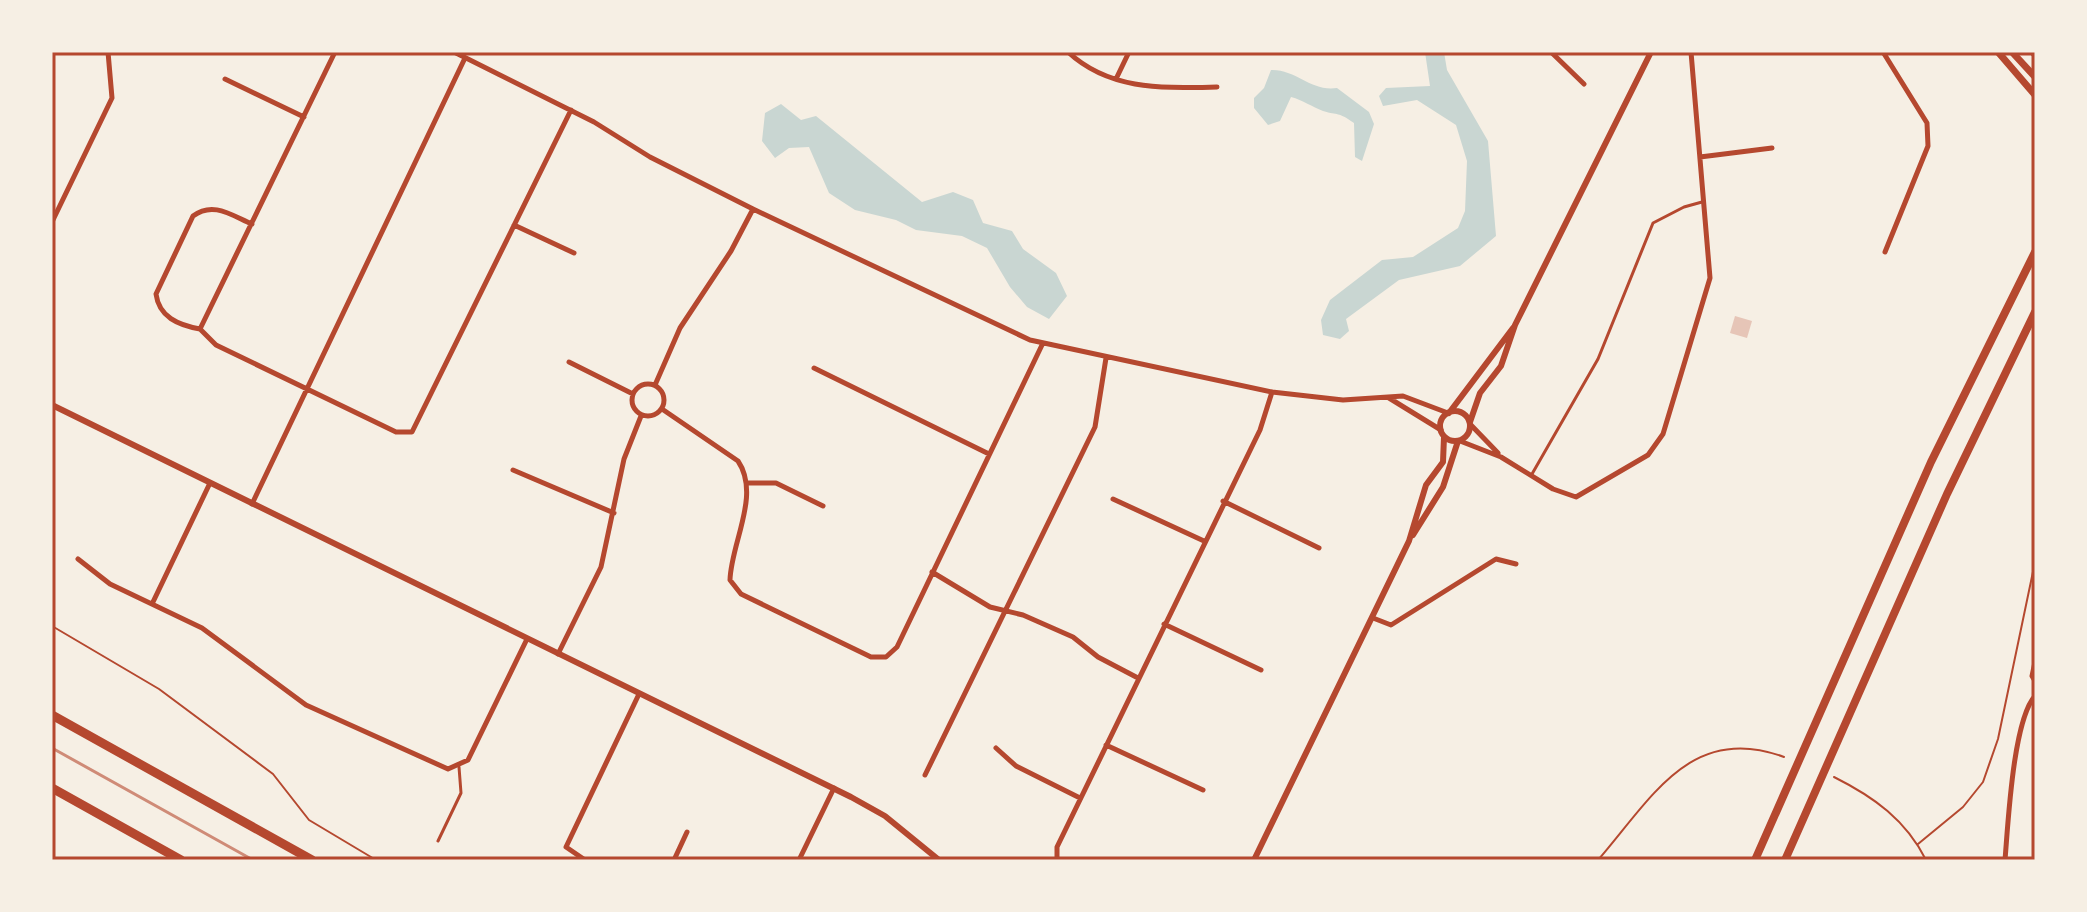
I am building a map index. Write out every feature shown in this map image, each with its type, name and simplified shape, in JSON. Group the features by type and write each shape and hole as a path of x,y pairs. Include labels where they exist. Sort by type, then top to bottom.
{"highway":[{"path":"2021,278 2035,243"},
{"path":"1755,860 1924,476 2035,252"},
{"path":"1785,860 1947,494 2035,312"},
{"path":"52,715 312,860"},
{"path":"52,788 181,860"}],"main road":[{"path":"1998,52 2035,95"},
{"path":"2012,52 2035,77"}],"street":[{"path":"52,222 112,98 108,52"},
{"path":"200,329 335,52"},
{"path":"454,52 571,110 650,157 753,209 1043,344 1272,392 1343,400 1403,396 1448,413 1460,412 1501,457"},
{"path":"1068,52 1079,62 1138,87 1217,87"},
{"path":"1116,79 1129,52"},
{"path":"1551,52 1584,84"},
{"path":"1254,860 1409,541 1443,487 1459,441 1468,434 1480,393 1501,366 1515,325 1651,52"},
{"path":"1388,398 1442,433 1501,457 1531,476 1576,497 1648,455 1663,434 1710,278 1691,52"},
{"path":"1883,52 1927,123 1929,134 1928,146 1885,252"},
{"path":"252,504 465,58"},
{"path":"225,79 304,117"},
{"path":"252,224 216,208 203,209 193,216 156,294 157,306 165,316 200,329 216,345 396,432 412,432 571,110"},
{"path":"1700,157 1772,148"},
{"path":"655,385 680,328 731,251 753,209"},
{"path":"514,225 574,253"},
{"path":"1409,541 1426,485 1443,462 1442,420 1515,325"},
{"path":"662,409 738,461 748,483 741,524 730,560 730,580 741,594 871,657 886,657 897,647 1043,344"},
{"path":"925,775 1095,427 1106,358"},
{"path":"569,362 633,394"},
{"path":"814,368 989,454"},
{"path":"642,385 655,385 663,393 662,409 653,416 641,416 632,404 633,394 642,385"},
{"path":"1057,860 1057,847 1260,430 1272,392"},
{"path":"52,405 834,788 885,816 937,859"},
{"path":"558,654 601,567 624,459 641,416"},
{"path":"513,470 614,513"},
{"path":"153,602 210,483"},
{"path":"748,483 786,487 823,506"},
{"path":"1113,499 1204,541"},
{"path":"1223,501 1319,548"},
{"path":"78,559 110,584 202,628 306,705 443,768 459,767 475,747 527,639"},
{"path":"1373,618 1391,625 1496,559 1516,564"},
{"path":"932,572 969,597 1059,630 1138,678"},
{"path":"1164,624 1261,670"},
{"path":"2035,662 2035,681"},
{"path":"585,860 566,847 639,694"},
{"path":"2005,860 2017,754 2026,711 2035,696"},
{"path":"1106,745 1203,790"},
{"path":"996,748 1016,766 1080,798"},
{"path":"799,860 834,788"},
{"path":"674,860 687,832"}],"lane":[{"path":"1531,476 1598,359 1653,223 1684,207 1706,202"},
{"path":"438,841 461,793 459,767"}],"path":[{"path":"2030,52 2035,59"},
{"path":"1918,844 1963,807 1983,782 1998,739 2035,562"},
{"path":"52,626 159,689 268,770 309,820 376,860"},
{"path":"1598,860 1661,787 1690,760 1735,747 1761,749 1784,757"},
{"path":"1832,777 1878,802 1918,844 1926,860"}],"shaded area":[{"path":"1425,52 1444,52 1447,70 1488,141 1496,236 1460,266 1399,280 1346,319 1349,331 1340,339 1323,335 1321,320 1330,300 1382,260 1413,257 1458,228 1465,211 1467,161 1456,125 1417,100 1383,106 1379,96 1386,88 1430,86"},
{"path":"1271,70 1288,73 1319,87 1337,88 1369,112 1374,124 1362,161 1355,157 1354,123 1341,115 1291,97 1280,121 1268,125 1254,108 1254,98 1264,88"},
{"path":"781,104 801,120 816,116 922,202 953,192 973,200 983,223 1012,231 1023,249 1056,273 1067,296 1049,319 1027,307 1010,287 987,248 962,236 916,230 896,220 855,210 829,193 809,147 789,148 775,158 762,141 765,113"}],"building":[{"path":"1735,316 1752,321 1747,338 1730,333"}],"railway":[{"path":"52,748 253,860"}]}
